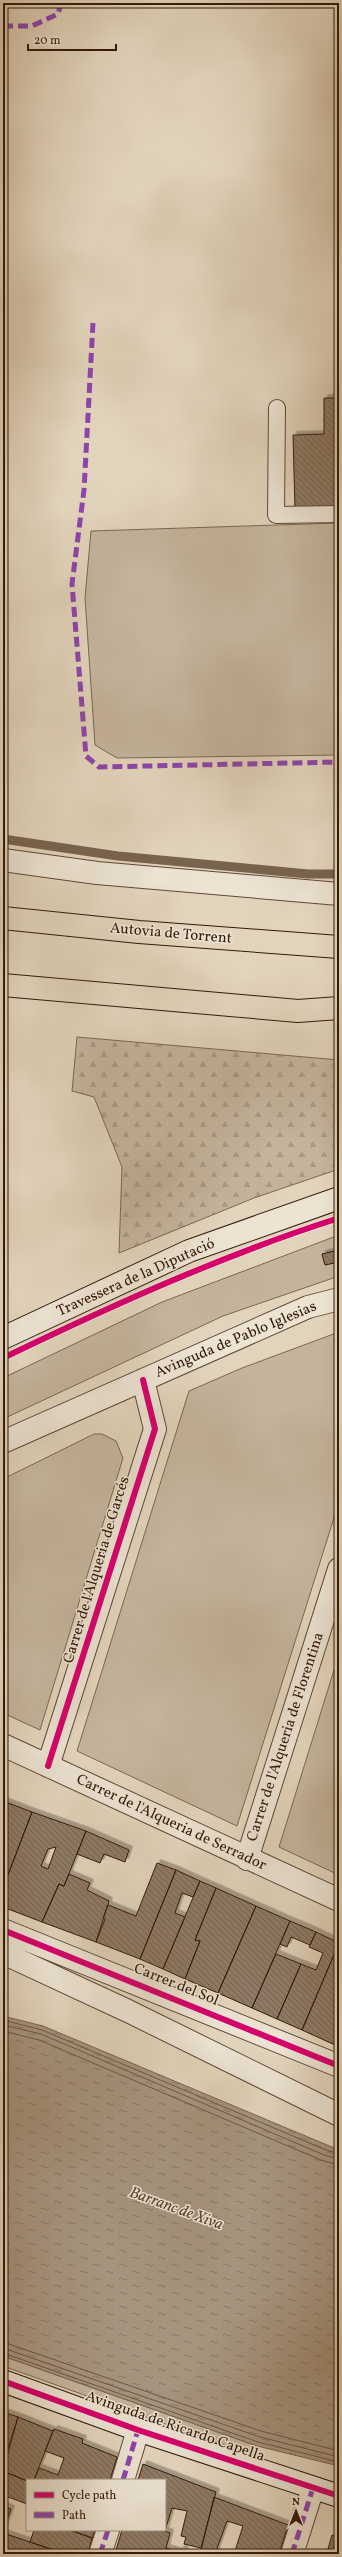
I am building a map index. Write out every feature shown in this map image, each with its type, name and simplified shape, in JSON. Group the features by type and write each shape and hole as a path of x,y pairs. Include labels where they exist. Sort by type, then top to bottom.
{"highway":[{"name":"Autovia de Torrent","path":"3,918 139,932 336,947"},
{"path":"3,985 298,1011 339,1008"},
{"path":"298,1011 339,1022"}],"street":[{"path":"3,860 97,873 339,894"},
{"name":"Travessera de la Diputació","path":"3,1338 190,1251 339,1198"},
{"name":"Avinguda de Pablo Iglesias","path":"3,1442 308,1307 339,1299"},
{"name":"Carrer de l'Alqueria de Garcés","path":"48,1766 155,1429 143,1380"},
{"name":"Carrer de l'Alqueria de Florentina","path":"247,1859 339,1569"},
{"name":"Carrer de l'Alqueria de Serrador","path":"3,1745 247,1859 339,1900"},
{"name":"Carrer del Sol","path":"3,1930 339,2066"},
{"path":"3,1953 128,2011 339,2115"},
{"name":"Avinguda de Ricardo Capella","path":"3,2381 138,2430 339,2496"},
{"path":"123,2479 138,2430"},
{"path":"292,2554 313,2488"},
{"path":"100,2554 108,2531"}],"lane":[{"path":"277,408 276,515 339,514"}],"green space":[{"path":"339,523 339,755 117,758 95,745 85,598 91,531"},
{"path":"77,1037 339,1060 339,1169 254,1198 119,1253 122,1167 94,1097 72,1091"},
{"path":"339,1235 339,1276 223,1316 3,1419 3,1378 162,1302"},
{"path":"339,1332 339,1502 237,1826 77,1751 189,1391 242,1368"},
{"path":"94,1434 102,1434 116,1441 123,1458 40,1730 3,1713 3,1479"},
{"path":"339,1654 339,1875 279,1847"},
{"path":"3,2356 257,2446 255,2456 3,2366"}],"water":[{"name":"Barranc de Xiva","path":"3,2016 43,2026 339,2150 339,2466 257,2446 3,2356"}],"building":[{"path":"324,398 339,398 339,509 295,509 293,435 324,434"},
{"path":"339,1250 339,1262 325,1265 322,1254"},
{"path":"3,1801 32,1812 3,1888"},
{"path":"32,1812 86,1831 64,1886 59,1884 42,1922 3,1907 3,1888","holes":["56,1847 48,1869 41,1866 48,1849"]},
{"path":"86,1831 129,1850 125,1862 104,1854 100,1863 77,1854"},
{"path":"157,1863 176,1870 140,1959 96,1942 105,1919 103,1918 108,1905 136,1916"},
{"path":"176,1870 200,1881 193,1897 182,1893 175,1913 185,1917 163,1969 140,1959"},
{"path":"69,1874 90,1883 87,1890 109,1901 96,1942 42,1922 59,1884 64,1886"},
{"path":"200,1881 216,1888 195,1940 200,1941 185,1979 163,1969"},
{"path":"216,1888 256,1906 218,1993 185,1979 200,1941 195,1940"},
{"path":"256,1906 290,1921 252,2008 218,1993"},
{"path":"290,1921 316,1932 310,1945 291,1937 287,1947 280,1944"},
{"path":"316,1932 339,1943 302,2030 277,2019 301,1964 316,1970 323,1953 309,1947"},
{"path":"339,1943 339,2035 335,2045 302,2030"},
{"path":"276,1954 301,1964 277,2019 252,2008"},
{"path":"339,2035 339,2047 335,2045"},
{"path":"3,2412 18,2417 6,2455 3,2454"},
{"path":"18,2417 53,2431 34,2479 26,2479 26,2481 3,2471"},
{"path":"54,2429 83,2439 82,2443 117,2457 110,2479 34,2479 39,2468 58,2475 64,2458 45,2451"},
{"path":"3,2454 6,2455 3,2466"},
{"path":"143,2464 216,2492 201,2548 184,2544 186,2537 181,2536 187,2511 172,2508 166,2528 166,2479 138,2479"},
{"path":"3,2471 26,2481 26,2504 3,2495"},
{"path":"214,2497 288,2525 279,2554 234,2554 243,2526 227,2521 215,2554 200,2554"},
{"path":"3,2506 11,2509 3,2531"},
{"path":"34,2531 73,2531 92,2538 88,2554 65,2554 30,2542"},
{"path":"73,2531 95,2531 92,2538"},
{"path":"122,2531 165,2531 170,2533 166,2548 180,2552 180,2549 185,2550 184,2554 127,2554 116,2550"},
{"path":"3,2533 65,2554 12,2554 3,2551"},
{"path":"332,2535 339,2537 339,2554 328,2549"}],"waterway":[{"path":"3,839 118,856 308,874 339,874"}],"marked path":[{"path":"3,26 32,26 58,14 61,3"},
{"path":"93,323 84,490 72,584 86,756 99,767 339,762"},
{"path":"123,2479 138,2430"},
{"path":"292,2554 313,2488"},
{"path":"100,2554 108,2531"}],"cycle path":[{"path":"3,1358 169,1282 253,1248 339,1218"},
{"path":"48,1766 155,1429 143,1380"},
{"path":"3,1930 339,2066"},
{"path":"3,2381 138,2430 339,2496"}]}
